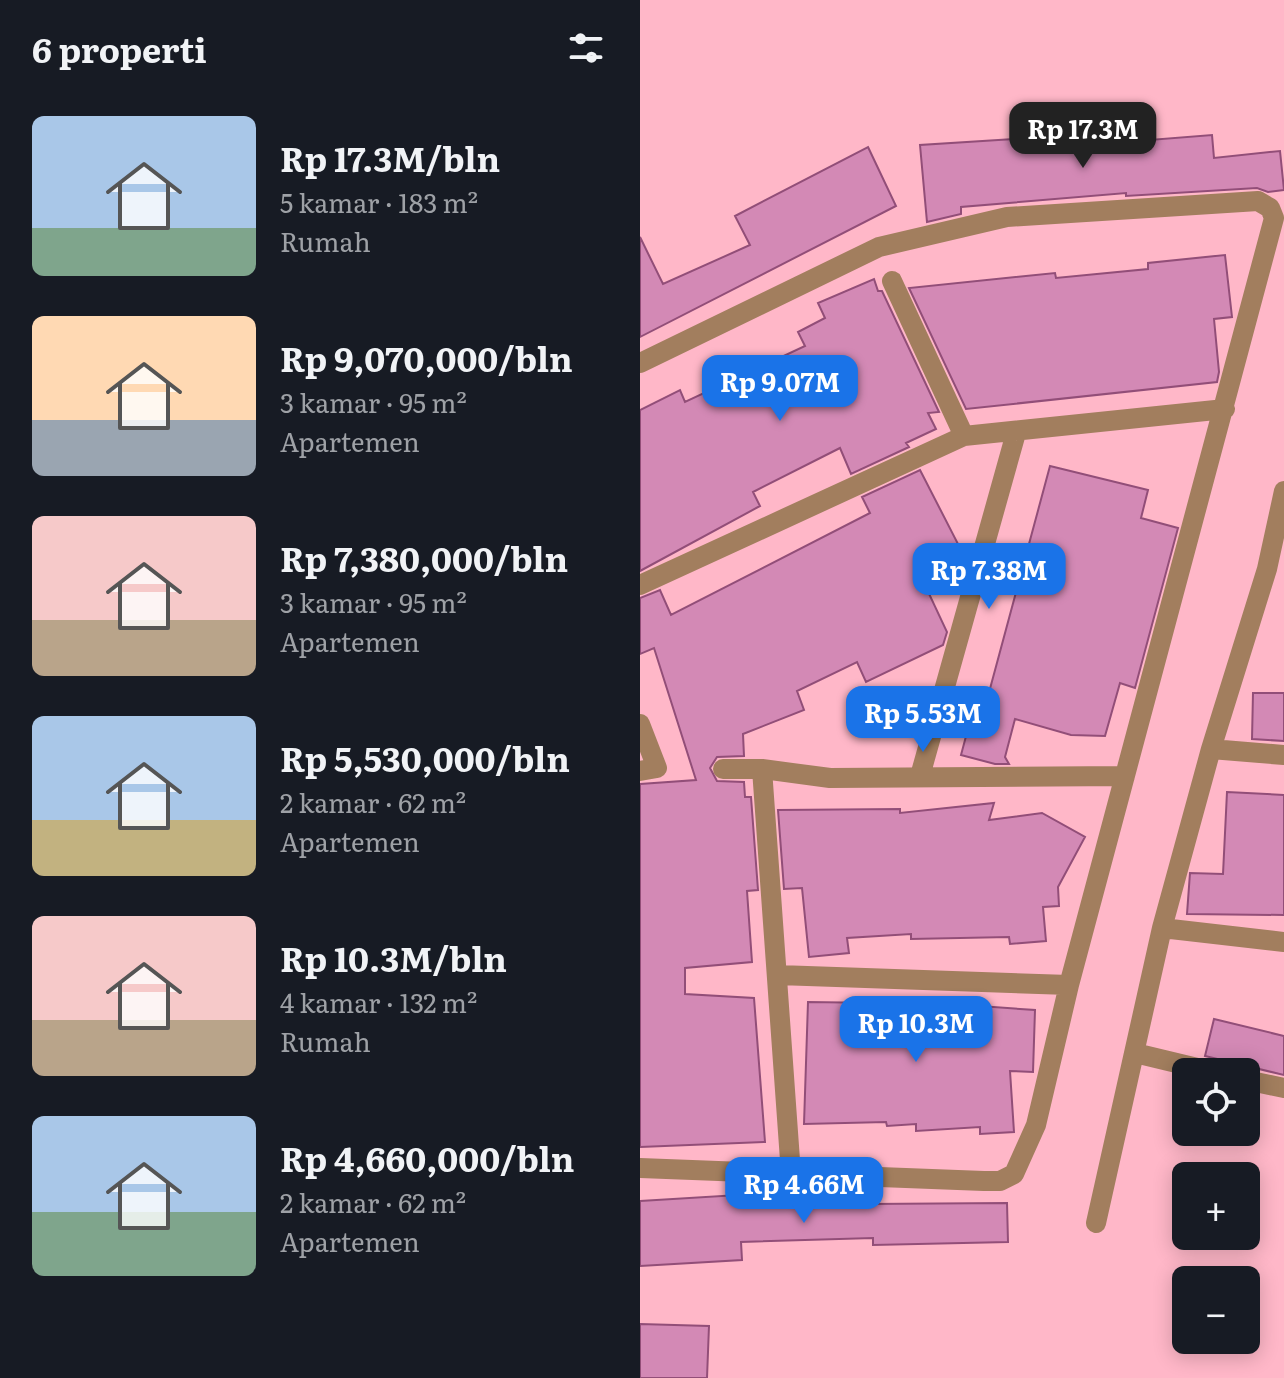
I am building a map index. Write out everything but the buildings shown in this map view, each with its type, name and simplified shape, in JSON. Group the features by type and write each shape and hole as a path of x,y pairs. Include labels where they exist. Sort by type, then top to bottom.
{"street":[{"path":"640,363 879,247 1007,217 1258,201 1270,208 1273,229 1069,985 1036,1125 1014,1174 1000,1181 640,1168"},
{"path":"892,281 964,436"},
{"path":"640,585 964,436 1225,409"},
{"path":"920,776 1016,433"},
{"path":"1096,1223 1162,928 1211,749 1275,570 1284,491"},
{"path":"640,724 657,768 640,771"},
{"path":"1211,749 1284,755"},
{"path":"723,769 762,769 830,778 1125,776"},
{"path":"762,769 791,1174"},
{"path":"1162,928 1284,942"},
{"path":"778,975 1069,985"},
{"path":"1135,1053 1172,1062"},
{"path":"1260,1083 1284,1088"}]}
